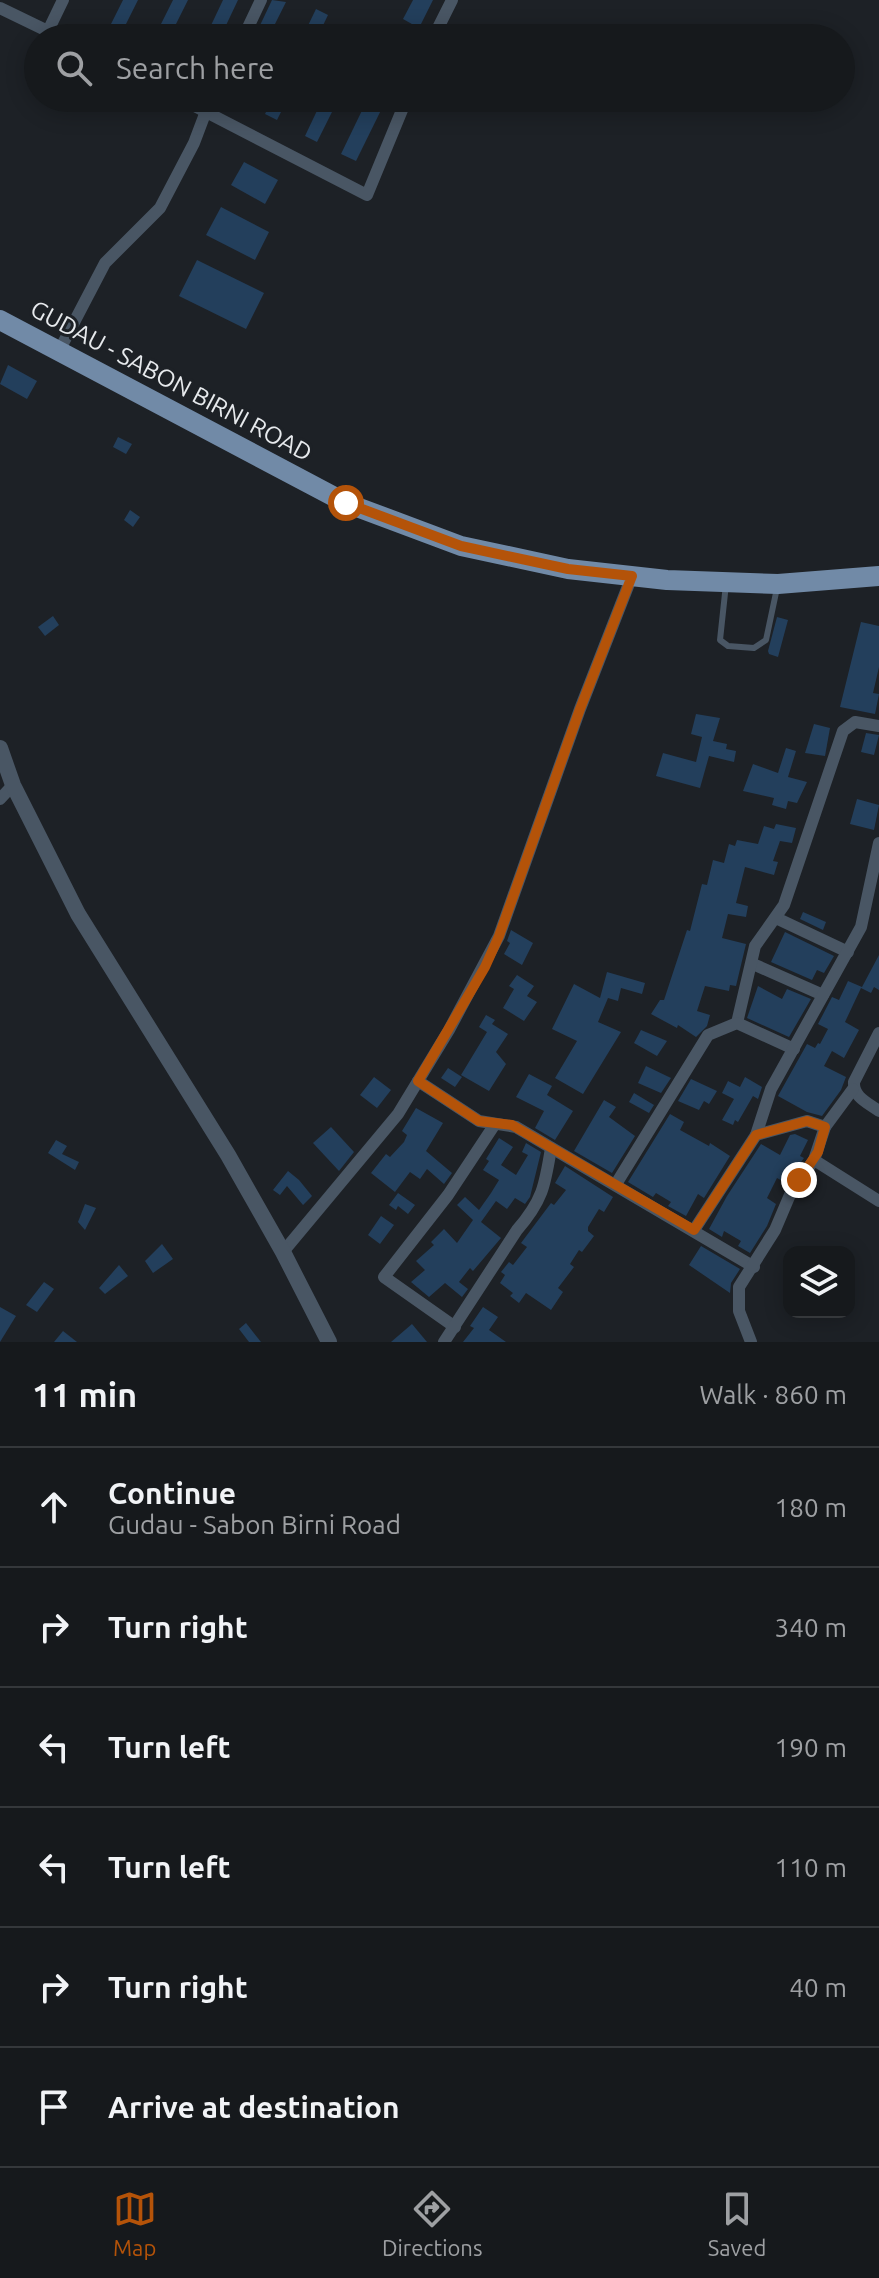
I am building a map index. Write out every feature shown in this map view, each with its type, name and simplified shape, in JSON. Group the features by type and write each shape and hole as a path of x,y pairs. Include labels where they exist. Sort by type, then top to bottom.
{"main road":[{"name":"GUDAU - SABON BIRNI ROAD","path":"0,320 346,503 461,546 568,569 726,583 778,584 879,576"}],"street":[{"path":"51,24 63,0"},
{"path":"250,24 261,0"},
{"path":"440,24 452,0"},
{"path":"0,8 33,24"},
{"path":"58,353 105,263 160,208 207,113 367,195 401,112"},
{"path":"283,1252 398,1114 457,1018 499,936 580,709 632,576"},
{"path":"737,1023 755,946 784,905 843,731 855,722 879,726"},
{"path":"0,748 13,785 78,914 228,1155 329,1342"},
{"path":"0,799 13,785"},
{"path":"694,1230 756,1135 771,1089 861,927 879,843"},
{"path":"776,918 848,952"},
{"path":"753,964 823,995"},
{"path":"616,1184 708,1035 737,1023 794,1049"},
{"path":"751,1342 739,1311 739,1287 775,1230 792,1190 814,1160 825,1127 853,1089 879,1033"},
{"path":"418,1081 471,1116 495,1124 512,1125 754,1267"},
{"path":"853,1089 879,1111"},
{"path":"756,1135 807,1121 825,1127"},
{"path":"455,1327 384,1277 448,1195 495,1124"},
{"path":"444,1342 544,1191 551,1148"},
{"path":"814,1160 879,1201"}],"lane":[{"path":"726,583 720,640 728,646 754,648 766,640 778,584"}],"building":[{"path":"123,0 138,0 126,24 111,24"},
{"path":"173,0 188,0 176,24 161,24"},
{"path":"223,0 238,0 227,24 212,24"},
{"path":"272,0 286,2 275,24 261,24"},
{"path":"413,0 433,0 421,24 412,24 403,19"},
{"path":"316,9 328,15 324,24 309,24"},
{"path":"266,112 281,112 277,120"},
{"path":"316,112 332,112 317,142 305,136"},
{"path":"361,112 380,112 356,161 341,154"},
{"path":"244,162 278,180 265,204 231,185"},
{"path":"221,207 269,232 255,260 206,235"},
{"path":"197,260 264,293 246,329 179,296"},
{"path":"8,365 37,381 27,399 0,384"},
{"path":"118,437 132,444 126,454 113,447"},
{"path":"130,510 140,517 133,527 124,520"},
{"path":"53,616 59,625 45,636 38,627"},
{"path":"777,617 788,620 778,657 768,651"},
{"path":"861,622 879,626 879,667 873,693 879,694 875,714 840,707"},
{"path":"696,714 720,718 713,741 727,744 726,749 736,751 734,762 709,756 700,788 656,776 663,753 696,762 702,737 691,734"},
{"path":"814,724 830,728 825,756 805,753"},
{"path":"866,733 879,735 874,755 861,752"},
{"path":"786,748 796,751 788,777 807,782 797,803 788,801 786,809 772,805 774,798 743,791 753,764 778,773"},
{"path":"857,799 879,805 874,830 850,824"},
{"path":"776,824 796,828 792,843 780,841 773,861 778,862 774,875 745,867 736,903 748,906 746,917 728,914 722,938 746,944 736,986 730,985 729,991 705,986 697,1011 710,1015 707,1026 696,1037 678,1025 677,1028 651,1014 660,1000 664,1000 687,930 690,931 702,884 707,885 713,860 724,863 729,844 735,846 737,840 758,844 764,826 774,829"},
{"path":"803,912 826,922 823,930 800,919"},
{"path":"511,930 533,943 522,965 504,954 510,943 507,941"},
{"path":"785,932 834,956 824,973 817,970 812,980 771,962"},
{"path":"879,955 879,990 874,987 871,993 861,988 845,1022 859,1030 844,1058 832,1051 824,1066 846,1077 841,1090 822,1116 807,1112 778,1096 807,1044 815,1048 820,1044 828,1029 818,1024 832,997 839,1000 848,981 862,987"},
{"path":"607,972 645,983 642,994 621,988 618,1001 608,998 598,1022 621,1032 583,1094 555,1078 577,1041 552,1029 574,984 600,998"},
{"path":"517,975 534,986 527,996 537,1002 524,1021 503,1008 514,989 509,986"},
{"path":"758,986 782,999 787,989 811,999 789,1037 747,1018"},
{"path":"486,1015 495,1020 492,1024 508,1034 496,1052 506,1064 489,1091 461,1075 487,1032 479,1027"},
{"path":"641,1030 667,1041 657,1056 634,1043"},
{"path":"646,1066 671,1078 661,1093 638,1083"},
{"path":"448,1068 462,1077 455,1087 441,1078"},
{"path":"529,1074 552,1086 547,1095 573,1111 555,1140 535,1128 544,1111 516,1097"},
{"path":"374,1077 391,1090 377,1108 360,1095"},
{"path":"745,1077 762,1087 758,1099 753,1096 738,1122 735,1120 733,1125 722,1120 734,1099 722,1093 728,1081 740,1087"},
{"path":"691,1079 717,1091 709,1104 704,1101 699,1110 678,1101"},
{"path":"634,1093 654,1105 649,1113 629,1102"},
{"path":"604,1100 616,1107 609,1117 635,1136 612,1173 574,1151"},
{"path":"416,1108 443,1123 426,1151 452,1173 444,1184 427,1169 420,1179 410,1172 395,1192 371,1173 386,1154 390,1157 404,1142 407,1135 402,1131"},
{"path":"670,1114 684,1122 680,1130 730,1156 704,1198 698,1194 686,1216 668,1206 671,1202 656,1193 653,1197 628,1182"},
{"path":"331,1127 354,1152 339,1171 313,1143"},
{"path":"790,1135 808,1140 800,1156 804,1158 786,1183 777,1178 767,1198 776,1204 750,1253 738,1246 741,1241 724,1231 722,1237 709,1229 761,1144 780,1155"},
{"path":"499,1138 513,1147 501,1165 516,1175 528,1155 522,1152 526,1143 541,1152 530,1197 525,1204 515,1198 507,1209 496,1201 481,1222 501,1238 473,1271 470,1268 459,1282 468,1289 462,1297 445,1283 429,1297 411,1282 425,1270 416,1261 434,1245 431,1242 444,1229 457,1243 473,1220 457,1205 465,1197 479,1210 491,1193 499,1180 483,1170"},
{"path":"56,1140 67,1146 62,1154 79,1162 75,1170 48,1153"},
{"path":"565,1166 613,1197 604,1212 599,1209 588,1227 594,1236 570,1264 574,1267 558,1288 563,1292 551,1310 526,1293 519,1303 510,1296 513,1293 500,1283 505,1275 501,1272 509,1262 513,1265 527,1247 521,1243 551,1203 554,1205 566,1190 555,1183"},
{"path":"288,1171 312,1196 303,1205 287,1186 280,1195 273,1190"},
{"path":"398,1193 415,1205 408,1214 398,1206 396,1210 389,1205"},
{"path":"85,1204 96,1208 85,1230 78,1222"},
{"path":"381,1216 394,1225 380,1244 368,1235"},
{"path":"162,1244 173,1259 153,1273 145,1261"},
{"path":"701,1246 740,1269 731,1283 730,1293 689,1265"},
{"path":"119,1265 128,1276 105,1294 99,1288"},
{"path":"44,1282 54,1289 37,1312 26,1305"},
{"path":"0,1307 16,1316 0,1342"},
{"path":"483,1307 498,1317 489,1330 506,1342 463,1342 474,1328 470,1326"},
{"path":"246,1323 261,1342 249,1342 239,1329"},
{"path":"412,1324 427,1342 391,1342"},
{"path":"63,1331 77,1342 54,1342"}],"route":[{"path":"346,503 461,546 568,569 632,576 580,709 499,936 485,967 418,1081 479,1121 512,1125 694,1230 756,1135 807,1121 825,1127 818,1152 799,1180"}]}
